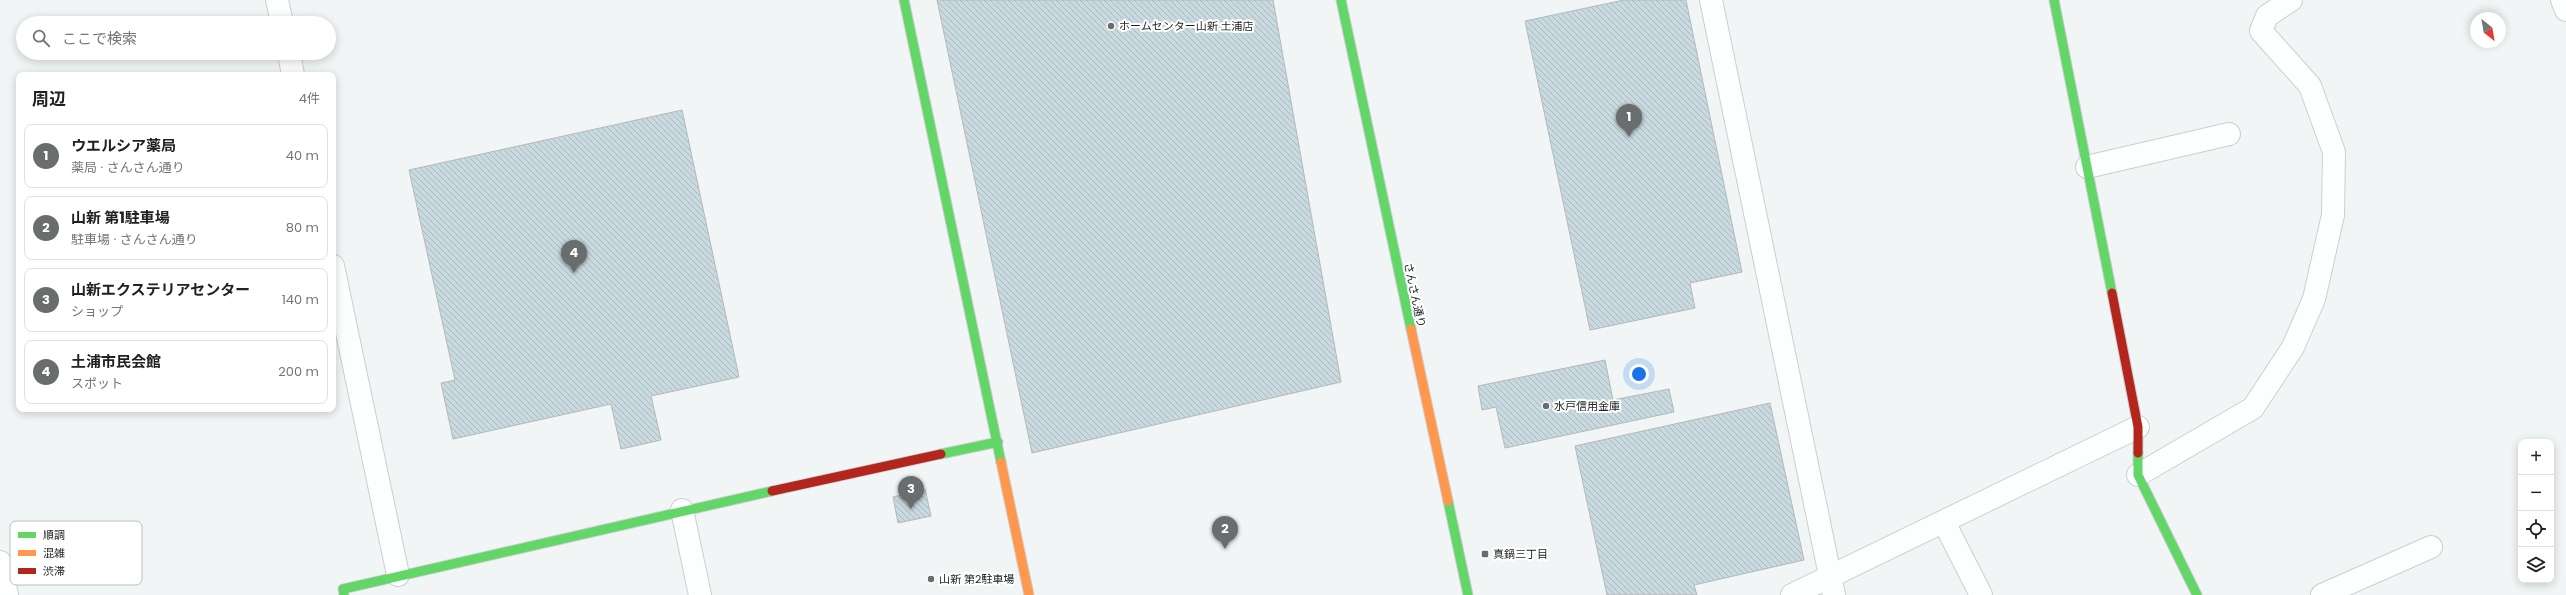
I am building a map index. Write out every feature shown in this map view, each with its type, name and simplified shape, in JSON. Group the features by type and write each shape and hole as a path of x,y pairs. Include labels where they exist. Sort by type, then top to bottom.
{"street":[{"path":"278,0 281,16"},
{"path":"904,0 1029,595"},
{"name":"さんさん通り","path":"1341,0 1468,595"},
{"path":"1710,0 1832,586"},
{"path":"2054,0 2138,427 2138,475 2197,595"},
{"path":"2138,475 2253,408 2293,347 2314,299 2333,215 2334,152 2310,86 2261,31 2267,16 2292,0"},
{"path":"2562,0 2566,10"},
{"path":"290,60 292,72"},
{"path":"2087,167 2229,134"},
{"path":"336,280 398,575"},
{"path":"1792,595 1832,586 1944,522 2138,427"},
{"path":"344,595 343,589 398,575 682,510 998,442"},
{"path":"682,510 700,595"},
{"path":"1944,522 1980,595"},
{"path":"2322,595 2431,547"},
{"path":"0,562 7,595"}],"building":[{"path":"937,0 1273,0 1341,382 1032,453"},
{"path":"1624,0 1686,0 1742,272 1690,283 1695,308 1590,330 1525,21"},
{"path":"682,110 739,377 651,396 661,440 621,449 611,404 453,439 441,383 455,380 409,170"},
{"path":"1605,360 1613,400 1669,389 1674,412 1505,448 1496,407 1482,410 1478,386"},
{"path":"1770,403 1804,560 1694,585 1697,595 1607,595 1575,446"},
{"path":"925,489 931,516 898,523 893,497"}],"traffic: fast":[{"path":"904,0 1001,462"},
{"path":"1341,0 1411,329"},
{"path":"2054,0 2112,293"},
{"path":"941,454 998,442"},
{"path":"2138,453 2138,475 2197,595"},
{"path":"344,595 343,589 772,491"},
{"path":"1448,501 1468,595"}],"traffic: slow":[{"path":"1411,329 1448,501"},
{"path":"1001,462 1029,595"}],"traffic: jam":[{"path":"2112,293 2138,427 2138,453"},
{"path":"772,491 941,454"}],"place":[{"name":"ホームセンター山新 土浦店","path":"1111,26"},
{"name":"ウエルシア薬局","path":"1629,137"},
{"name":"土浦市民会館","path":"574,273"},
{"name":"水戸信用金庫","path":"1546,406"},
{"name":"山新エクステリアセンター","path":"911,509"},
{"name":"山新 第1駐車場","path":"1225,549"},
{"name":"真鍋三丁目","path":"1485,554"},
{"name":"山新 第2駐車場","path":"931,579"}]}
